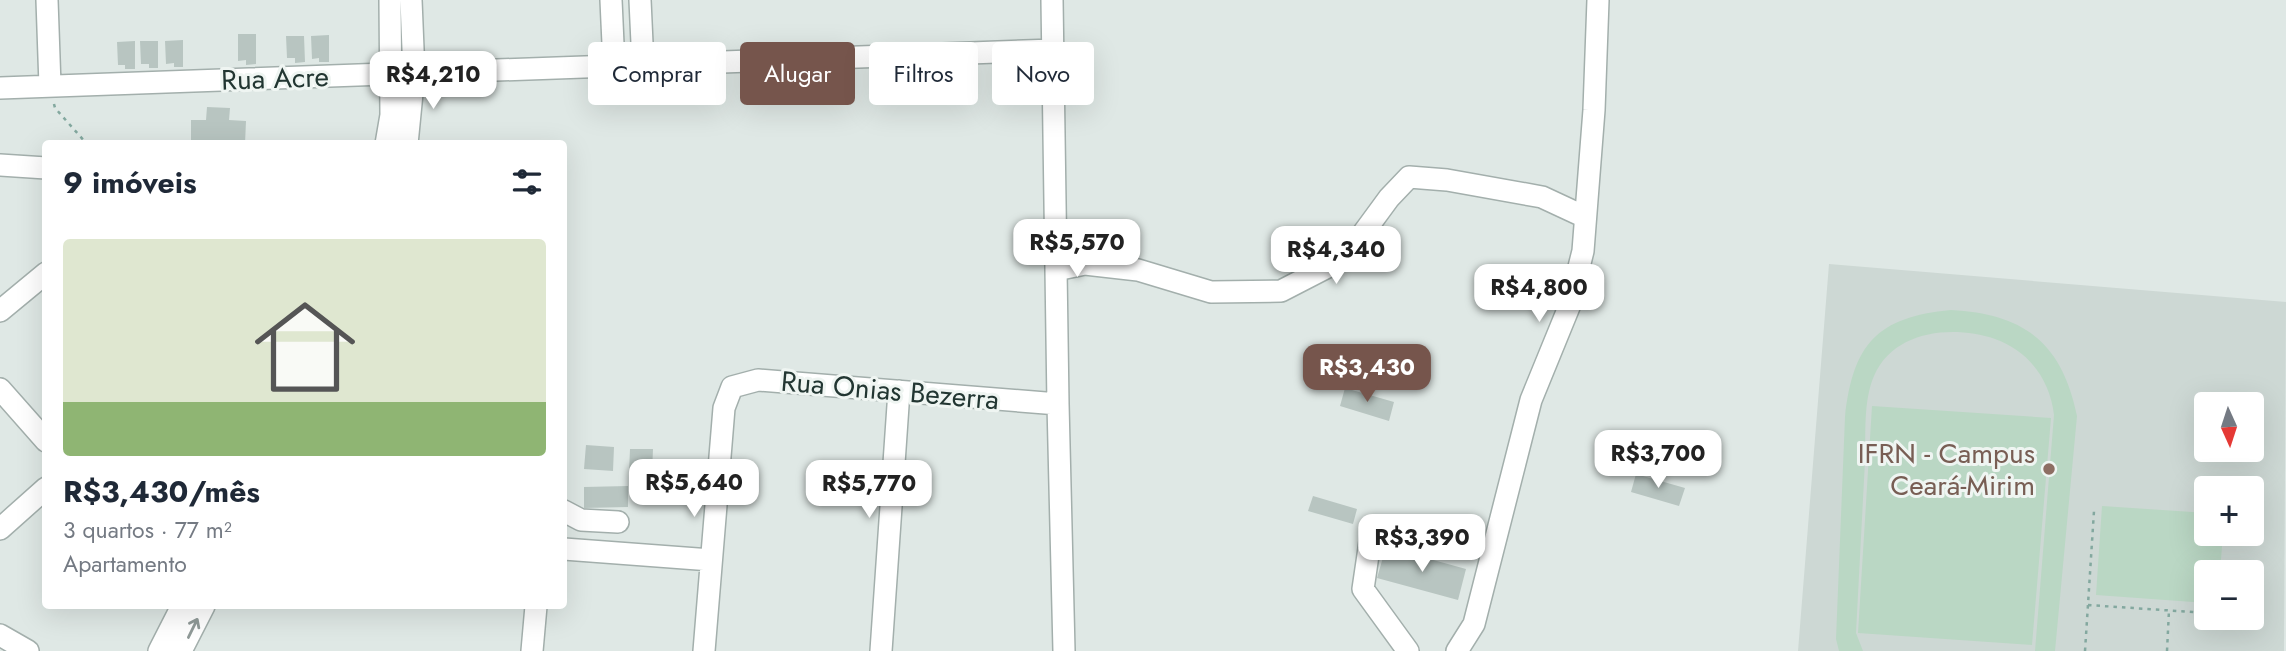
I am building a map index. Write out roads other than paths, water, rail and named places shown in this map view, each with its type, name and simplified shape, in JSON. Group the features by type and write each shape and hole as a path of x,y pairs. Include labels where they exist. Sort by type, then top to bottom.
{"street":[{"path":"47,0 50,86"},
{"path":"387,140 391,115 392,74 390,0"},
{"path":"407,140 414,73 411,0"},
{"path":"611,0 613,42"},
{"path":"640,0 642,42"},
{"path":"1052,0 1054,42"},
{"path":"1457,651 1474,624 1531,400 1569,307 1583,251 1594,110 1598,0"},
{"name":"Rua Acre","path":"726,62 992,52"},
{"name":"Rua Acre","path":"0,88 588,66"},
{"path":"1054,105 1058,404 1065,651"},
{"path":"0,166 42,168"},
{"path":"1056,270 1085,264 1139,270 1211,292 1281,291 1345,258 1389,198 1409,177 1447,180 1542,197 1585,217"},
{"path":"0,311 42,276"},
{"name":"Rua Onias Bezerra","path":"711,560 724,408 727,394 732,387 743,382 758,380 1058,404"},
{"path":"0,389 42,436"},
{"path":"881,651 900,391"},
{"path":"0,529 42,492"},
{"path":"567,512 582,520 618,522"},
{"path":"1372,528 1363,589 1408,651"},
{"path":"567,549 711,560 704,651"},
{"path":"159,651 180,609"},
{"path":"181,651 202,609"},
{"path":"531,651 536,609"},
{"path":"0,635 28,651"}],"place":[{"name":"IFRN - Campus Ceará-Mirim","path":"2049,469"}]}
